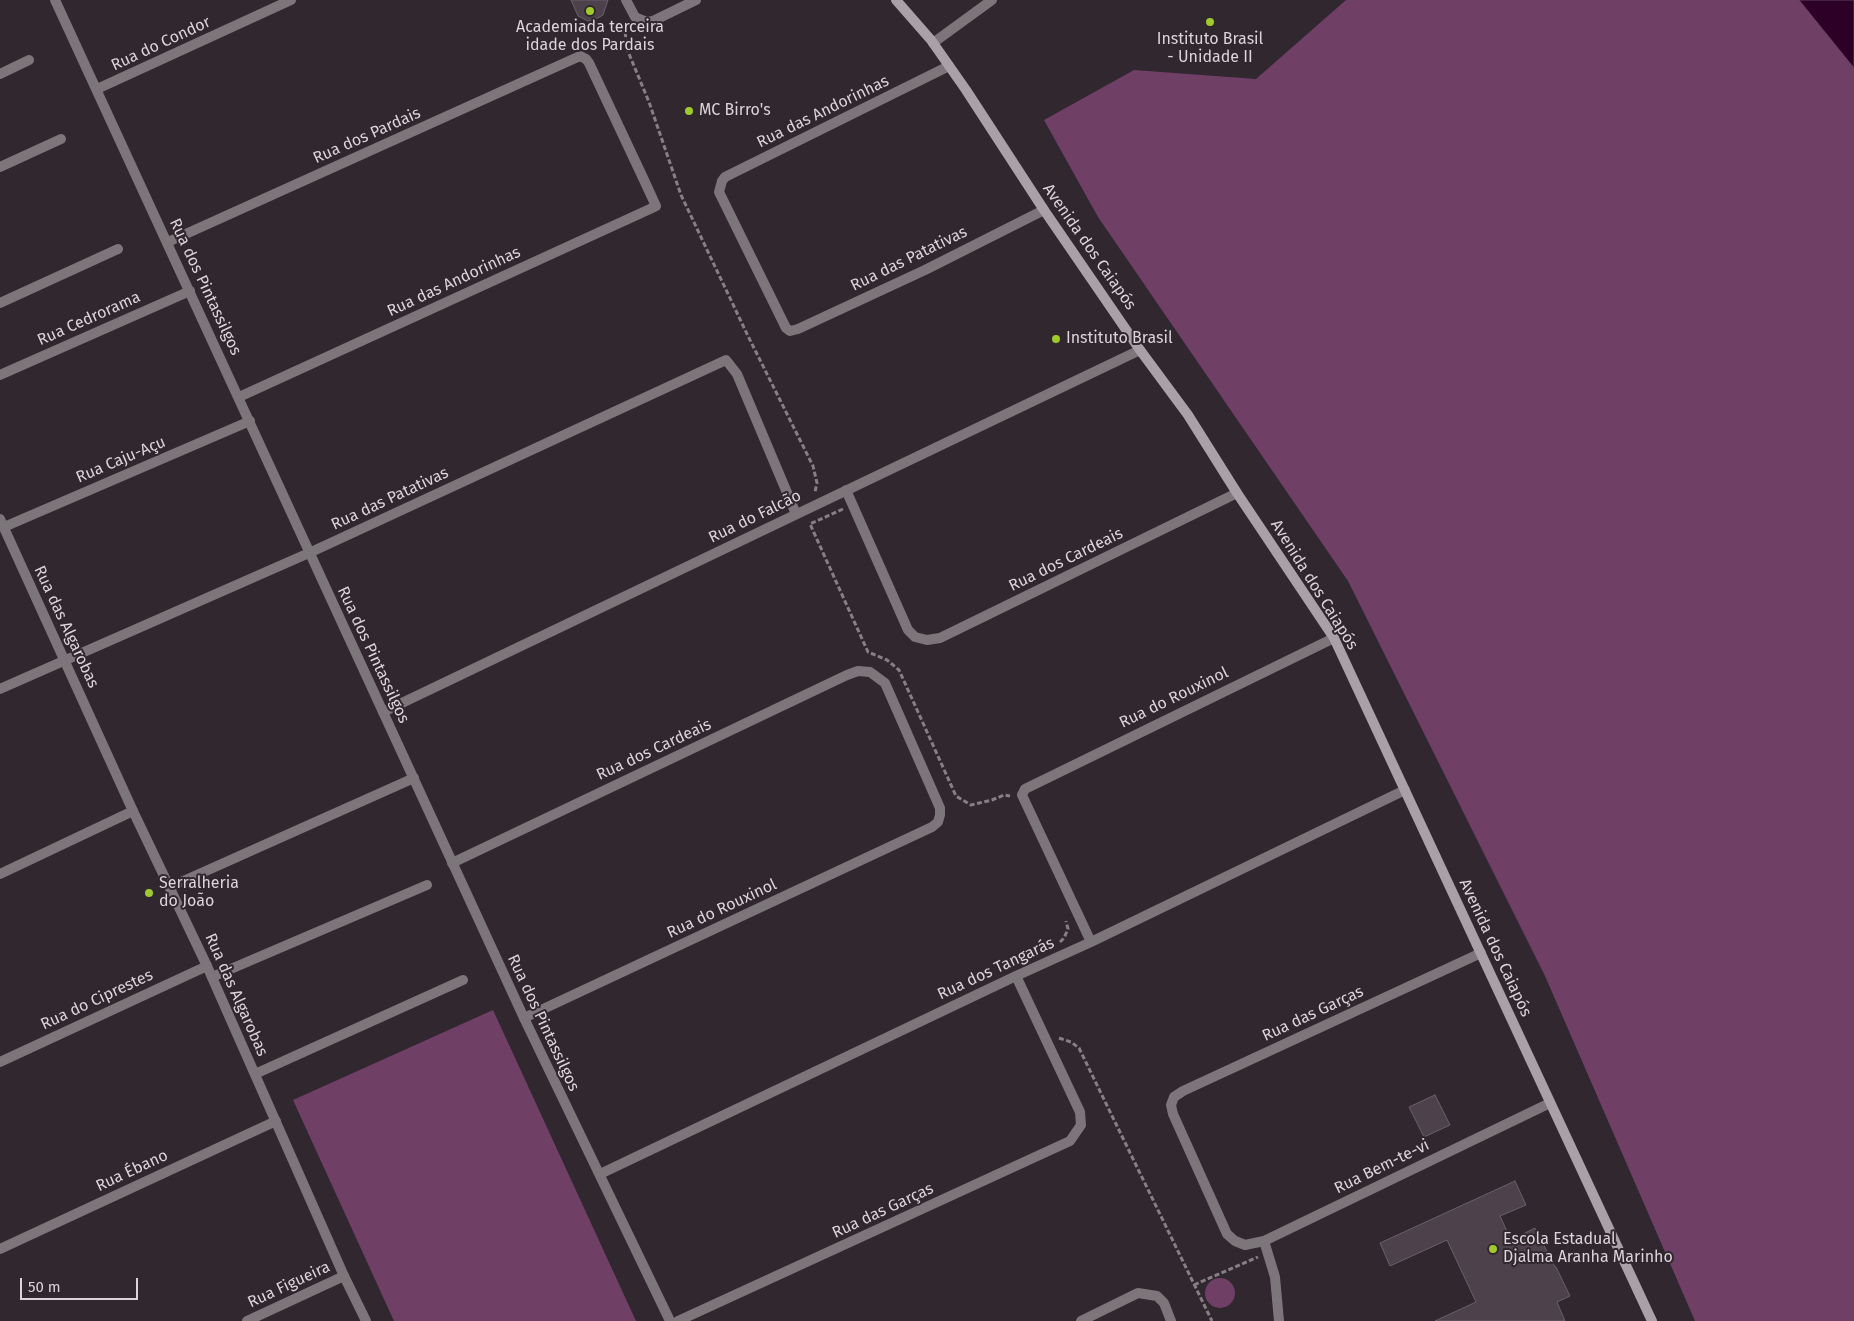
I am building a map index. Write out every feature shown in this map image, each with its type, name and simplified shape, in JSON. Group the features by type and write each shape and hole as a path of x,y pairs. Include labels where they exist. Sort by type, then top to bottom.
{"main road":[{"name":"Avenida dos Caiapós","path":"896,0 933,43 949,66 1044,210 1140,350 1188,415 1237,493 1334,638 1652,1321"}],"street":[{"name":"Rua dos Pintassilgos","path":"55,0 524,1018 670,1321"},
{"name":"Rua do Condor","path":"97,89 291,0"},
{"path":"626,0 635,18 643,22 653,21 696,0"},
{"path":"933,43 992,0"},
{"name":"Rua das Andorinhas","path":"239,397 656,206 589,63 584,57 578,57"},
{"name":"Rua dos Pardais","path":"168,242 578,57"},
{"path":"0,74 29,60"},
{"name":"Rua das Andorinhas","path":"786,328 719,192 721,183 725,177 949,66"},
{"path":"0,167 61,139"},
{"name":"Rua das Patativas","path":"786,328 790,330 798,329 925,270 1044,210"},
{"path":"0,302 118,249"},
{"name":"Rua Cedrorama","path":"0,375 190,291"},
{"name":"Rua do Falcão","path":"383,712 1140,350"},
{"name":"Rua das Patativas","path":"0,689 309,553 726,360 737,374 796,514"},
{"name":"Rua Caju-Açu","path":"2,523 250,421"},
{"path":"846,490 853,505"},
{"name":"Rua dos Cardeais","path":"853,505 908,630 915,637 927,640 940,638 1237,493"},
{"name":"Rua das Algarobas","path":"2,523 133,811 207,966 344,1276 366,1321"},
{"name":"Rua do Rouxinol","path":"1092,942 1022,795 1025,789 1334,638"},
{"name":"Rua dos Cardeais","path":"452,863 847,674 858,671 870,672"},
{"name":"Rua do Rouxinol","path":"524,1018 932,827 938,822 940,808 885,683 870,672"},
{"path":"170,887 414,778"},
{"name":"Rua dos Tangarás","path":"600,1174 1016,976 1092,942 1405,790"},
{"path":"0,874 133,811"},
{"path":"212,977 427,885"},
{"name":"Rua das Garças","path":"1227,1234 1173,1114 1171,1105 1174,1097 1182,1091 1481,953"},
{"name":"Rua do Ciprestes","path":"0,1062 207,966"},
{"path":"1016,976 1045,1037"},
{"path":"255,1074 464,980"},
{"name":"Rua das Garças","path":"678,1321 1070,1141 1081,1125 1080,1112 1045,1037"},
{"name":"Rua Bem-te-vi","path":"1227,1234 1235,1241 1245,1245 1264,1241 1550,1103"},
{"name":"Rua Ébano","path":"0,1249 276,1121"},
{"path":"1264,1241 1275,1277 1278,1321"},
{"name":"Rua Figueira","path":"247,1321 344,1276"},
{"path":"1080,1321 1138,1293 1157,1296 1164,1303 1171,1321"}],"path":[{"path":"635,18 627,24 625,31 627,49 649,102 681,194 748,336 813,466 817,483 811,507"},
{"path":"853,505 810,524 868,652 896,665 944,774 956,796 971,805 1004,795 1009,795 1012,798"},
{"path":"1058,944 1064,938 1068,929 1066,920"},
{"path":"1045,1037 1063,1038 1079,1048 1212,1321"},
{"path":"1194,1285 1267,1252"}],"shaded area":[{"path":"1346,0 1854,0 1854,1321 1695,1321 1545,976 1348,581 1098,217 1044,120 1134,70 1256,79"},
{"path":"1799,0 1854,0 1854,68"},
{"path":"493,1010 636,1321 394,1321 293,1100"},
{"path":"1220,1278 1231,1282 1235,1293 1231,1304 1220,1308 1209,1304 1205,1293 1209,1282"}],"building":[{"name":"Academiada terceira idade dos Pardais","path":"571,0 608,0 603,15 588,21 578,16"},
{"path":"1435,1095 1450,1125 1424,1137 1409,1107"},
{"path":"1515,1181 1526,1205 1500,1216 1511,1240 1535,1228 1570,1296 1557,1302 1565,1321 1435,1321 1476,1302 1447,1240 1390,1266 1380,1243"}],"place":[{"name":"Academiada terceira idade dos Pardais","path":"590,11"},
{"name":"Instituto Brasil - Unidade II","path":"1210,22"},
{"name":"MC Birro's","path":"689,111"},
{"name":"Instituto Brasil","path":"1056,339"},
{"name":"Serralheria do João","path":"149,893"},
{"name":"Escola Estadual Djalma Aranha Marinho","path":"1493,1249"}]}
